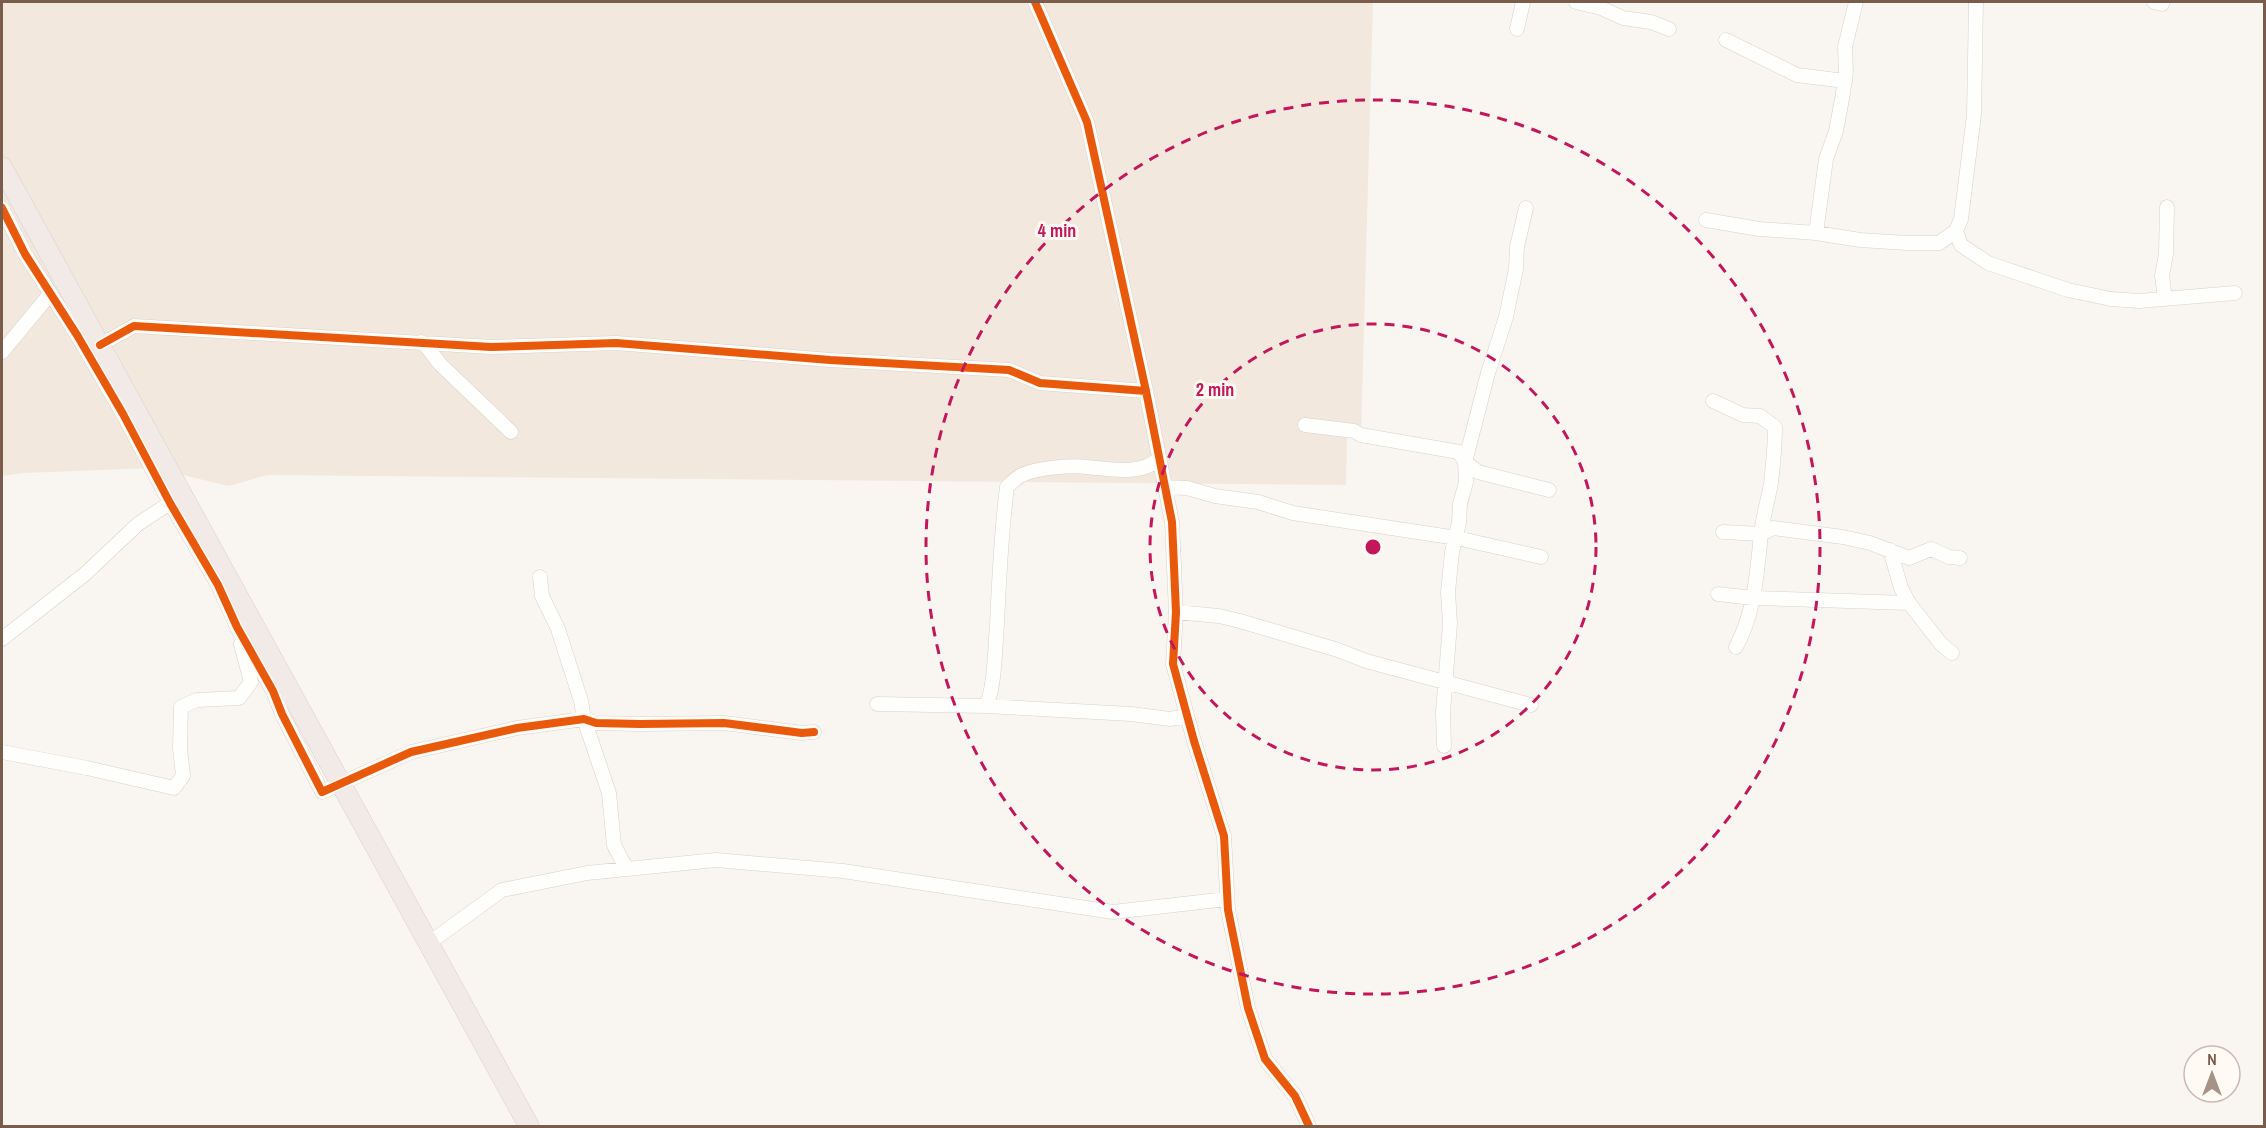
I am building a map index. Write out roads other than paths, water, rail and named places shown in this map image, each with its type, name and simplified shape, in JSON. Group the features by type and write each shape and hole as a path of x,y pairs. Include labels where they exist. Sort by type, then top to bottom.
{"highway":[{"path":"2,167 529,1126"}],"street":[{"path":"1035,2 1087,122 1146,391 1172,522 1176,612 1173,664 1224,836 1227,899 1248,1008 1265,1059 1295,1096 1309,1126"},
{"path":"1517,29 1523,2"},
{"path":"1576,2 1601,8 1623,18 1651,22 1669,29"},
{"path":"1816,232 1826,159 1836,131 1845,81 1845,47 1856,2"},
{"path":"1707,220 1759,229 1816,232 1860,240 1939,243 1956,231 1961,219 1974,115 1976,2"},
{"path":"1726,40 1797,75 1845,81"},
{"path":"2165,299 2162,276 2166,254 2167,207"},
{"path":"2,208 24,254 123,414 170,503 218,585 237,627 273,690 282,714 322,792 411,752 517,728 584,719 597,723 724,723 802,733 814,732"},
{"path":"1444,746 1450,624 1448,592 1452,552 1457,538 1460,504 1466,482 1465,462 1488,373 1506,317 1516,269 1516,247 1526,208"},
{"path":"1956,231 1961,245 1988,263 2058,286 2111,299 2139,301 2235,293"},
{"path":"2,352 50,294"},
{"path":"100,345 134,326 490,346 616,343 830,360 1009,370 1040,383 1146,391"},
{"path":"421,342 427,346 440,364 510,432"},
{"path":"1713,401 1743,415 1760,416 1775,427 1771,484 1761,534 1761,555 1753,598 1743,633 1736,647"},
{"path":"1305,425 1354,431 1361,435 1459,452 1465,462 1478,472 1549,490"},
{"path":"986,706 990,698 995,655 1003,517 1007,487 1021,475 1046,469 1085,467 1108,471 1139,468 1152,466 1159,458"},
{"path":"1165,487 1187,488 1215,496 1258,502 1293,513 1457,538 1541,557"},
{"path":"2,639 85,574 138,524 170,503"},
{"path":"1723,532 1761,534 1773,528 1844,537 1909,558 1931,549 1949,557 1960,558"},
{"path":"1890,550 1901,588 1909,603 1941,644 1952,653"},
{"path":"540,577 542,596 558,629 581,701 584,719 609,793 614,845 624,864"},
{"path":"1718,594 1753,598 1909,603"},
{"path":"1176,612 1219,616 1240,621 1338,650 1366,661 1531,705"},
{"path":"2,752 174,788 183,776 180,748 182,706 197,700 239,698 250,682 237,627"},
{"path":"877,704 986,706 1131,714 1170,719 1187,716"},
{"path":"429,943 502,890 587,873 716,860 843,871 1113,912 1227,899"}]}
